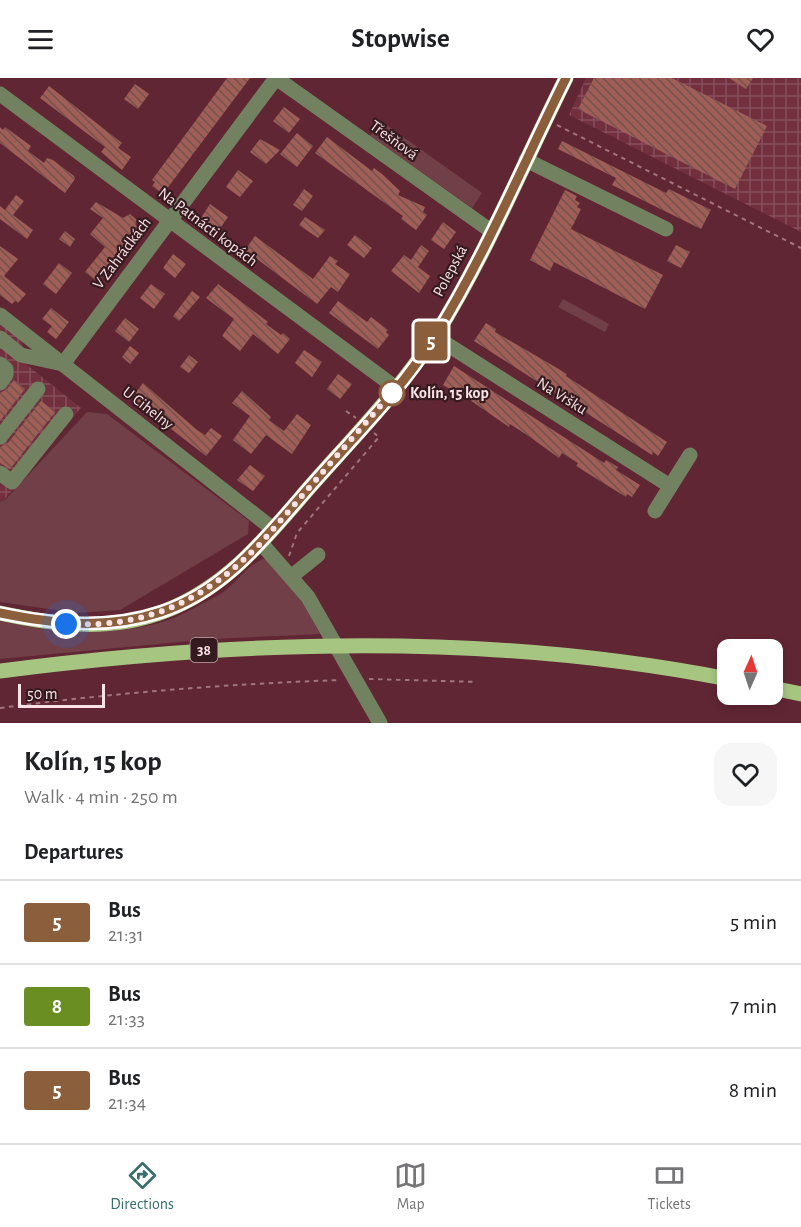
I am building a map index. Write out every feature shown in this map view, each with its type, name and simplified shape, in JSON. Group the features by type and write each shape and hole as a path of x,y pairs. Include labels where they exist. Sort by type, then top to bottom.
{"main road":[{"name":"Polepská","path":"0,613 66,624 116,623 162,612 209,589 239,566 396,388 434,336 491,231 566,78"},
{"name":"38","path":"0,671 221,649 397,645 545,654 717,677"},
{"path":"783,690 801,694"}],"street":[{"name":"V Zahrádkách","path":"63,364 276,78"},
{"name":"Třešňová","path":"276,78 491,231"},
{"name":"Na Patnácti kopách","path":"0,94 396,388"},
{"path":"526,160 666,229"},
{"name":"U Cihelny","path":"0,315 273,529"},
{"name":"Na Vršku","path":"434,336 670,486"},
{"path":"0,338 21,355 63,364"},
{"path":"0,364 6,369 6,375 0,383"},
{"path":"0,437 38,389"},
{"path":"0,473 12,482 66,414"},
{"path":"656,511 690,455"},
{"path":"261,543 292,576 314,609 380,723"},
{"path":"292,576 318,555"}],"path":[{"path":"546,119 801,248"},
{"path":"292,576 289,554 293,539 378,437 346,411"},
{"path":"368,679 477,682"},
{"path":"0,708 116,693 247,683 346,680"}],"shaded area":[{"path":"586,78 801,78 801,232 569,115"},
{"path":"381,121 482,193 472,208 370,136"},
{"path":"563,299 609,324 605,332 558,307"},
{"path":"0,319 23,337 22,361 81,408 0,502"},
{"path":"87,412 107,414 249,521 248,534 120,610 77,613 0,602 0,502 5,500"},
{"path":"267,558 304,602 320,634 211,639 0,659 0,621 80,632 119,630 159,623 181,615 224,592 253,565"}],"building":[{"path":"227,78 250,78 163,194 152,186 155,182 152,180"},
{"path":"594,78 672,78 767,126 735,189 578,109"},
{"path":"729,78 753,78 746,89"},
{"path":"135,84 149,94 138,109 124,99"},
{"path":"49,86 122,143 118,148 131,157 122,170 101,152 105,147 40,98"},
{"path":"284,107 300,119 289,133 273,121"},
{"path":"0,127 3,130 5,127 31,146 28,151 44,163 47,158 53,160 74,176 75,179 65,193 0,143"},
{"path":"297,133 313,146 297,167 280,154"},
{"path":"327,137 372,171 374,168 382,174 400,191 398,195 425,207 423,212 427,215 416,230 401,219 403,216 315,153"},
{"path":"260,139 280,150 266,164 250,152"},
{"path":"562,141 666,193 669,189 711,210 701,229 612,185 616,178 558,149"},
{"path":"238,170 253,181 240,197 226,187"},
{"path":"304,189 313,196 302,211 293,205"},
{"path":"565,190 577,196 575,200 580,203 577,207 581,209 571,229 663,275 645,309 554,262 550,271 530,260"},
{"path":"16,195 24,201 13,215 33,230 27,239 0,219 0,206 5,210"},
{"path":"96,202 123,218 130,214 138,221 135,224 138,227 98,282 85,272 105,247 90,234 103,218 90,209"},
{"path":"210,204 228,217 219,230 201,218"},
{"path":"305,217 325,230 318,238 299,225"},
{"path":"443,222 456,232 444,249 431,240"},
{"path":"65,231 75,239 70,247 59,239"},
{"path":"355,235 372,248 364,258 347,245"},
{"path":"255,236 313,279 330,256 338,261 335,264 350,274 338,292 331,287 317,304 245,250"},
{"path":"421,245 429,251 418,267 430,276 419,293 391,271 404,255 411,260"},
{"path":"676,245 690,252 681,268 667,261"},
{"path":"0,246 18,259 4,276 26,294 18,303 15,301 12,304 0,295"},
{"path":"173,254 186,264 175,278 163,268"},
{"path":"59,263 72,273 56,294 43,284"},
{"path":"151,284 165,294 154,309 140,298"},
{"path":"218,284 268,322 266,324 290,339 278,354 253,334 240,351 222,336 234,319 206,298"},
{"path":"192,291 200,297 179,321 173,316"},
{"path":"338,301 367,322 371,317 388,330 386,332 389,335 378,349 329,313"},
{"path":"51,308 69,322 56,339 47,332 52,326 42,319"},
{"path":"125,318 139,329 129,342 115,331"},
{"path":"486,323 496,329 495,332 567,374 566,376 667,442 658,456 653,452 652,455 474,341"},
{"path":"130,346 139,353 130,364 122,357"},
{"path":"304,350 322,362 312,377 295,363"},
{"path":"189,355 198,362 189,373 180,367"},
{"path":"454,366 604,463 606,460 618,467 616,470 640,485 632,497 627,494 626,497 576,466 578,463 562,453 559,458 510,424 509,427 454,389 453,391 443,385"},
{"path":"338,374 352,384 340,399 327,389"},
{"path":"14,380 25,389 0,421 0,393 7,389"},
{"path":"143,383 197,430 205,435 211,428 222,436 206,456 135,401 137,398 134,395"},
{"path":"242,391 271,417 269,420 284,431 297,414 311,425 292,454 266,435 251,454 233,440 250,416 232,403"},
{"path":"41,401 55,412 10,469 0,463 0,447 8,443"},
{"path":"250,465 265,476 253,491 237,480"}],"bus line":[{"name":"5","path":"0,613 66,624 100,625 133,620 162,612 191,599 209,589 239,566 396,388 434,336 479,256 566,78"}],"place":[{"name":"Kolín, 15 kop","path":"392,393"}],"route":[{"path":"66,624 100,625 133,620 175,607 209,589 239,566 261,543 396,388 392,393"}]}
